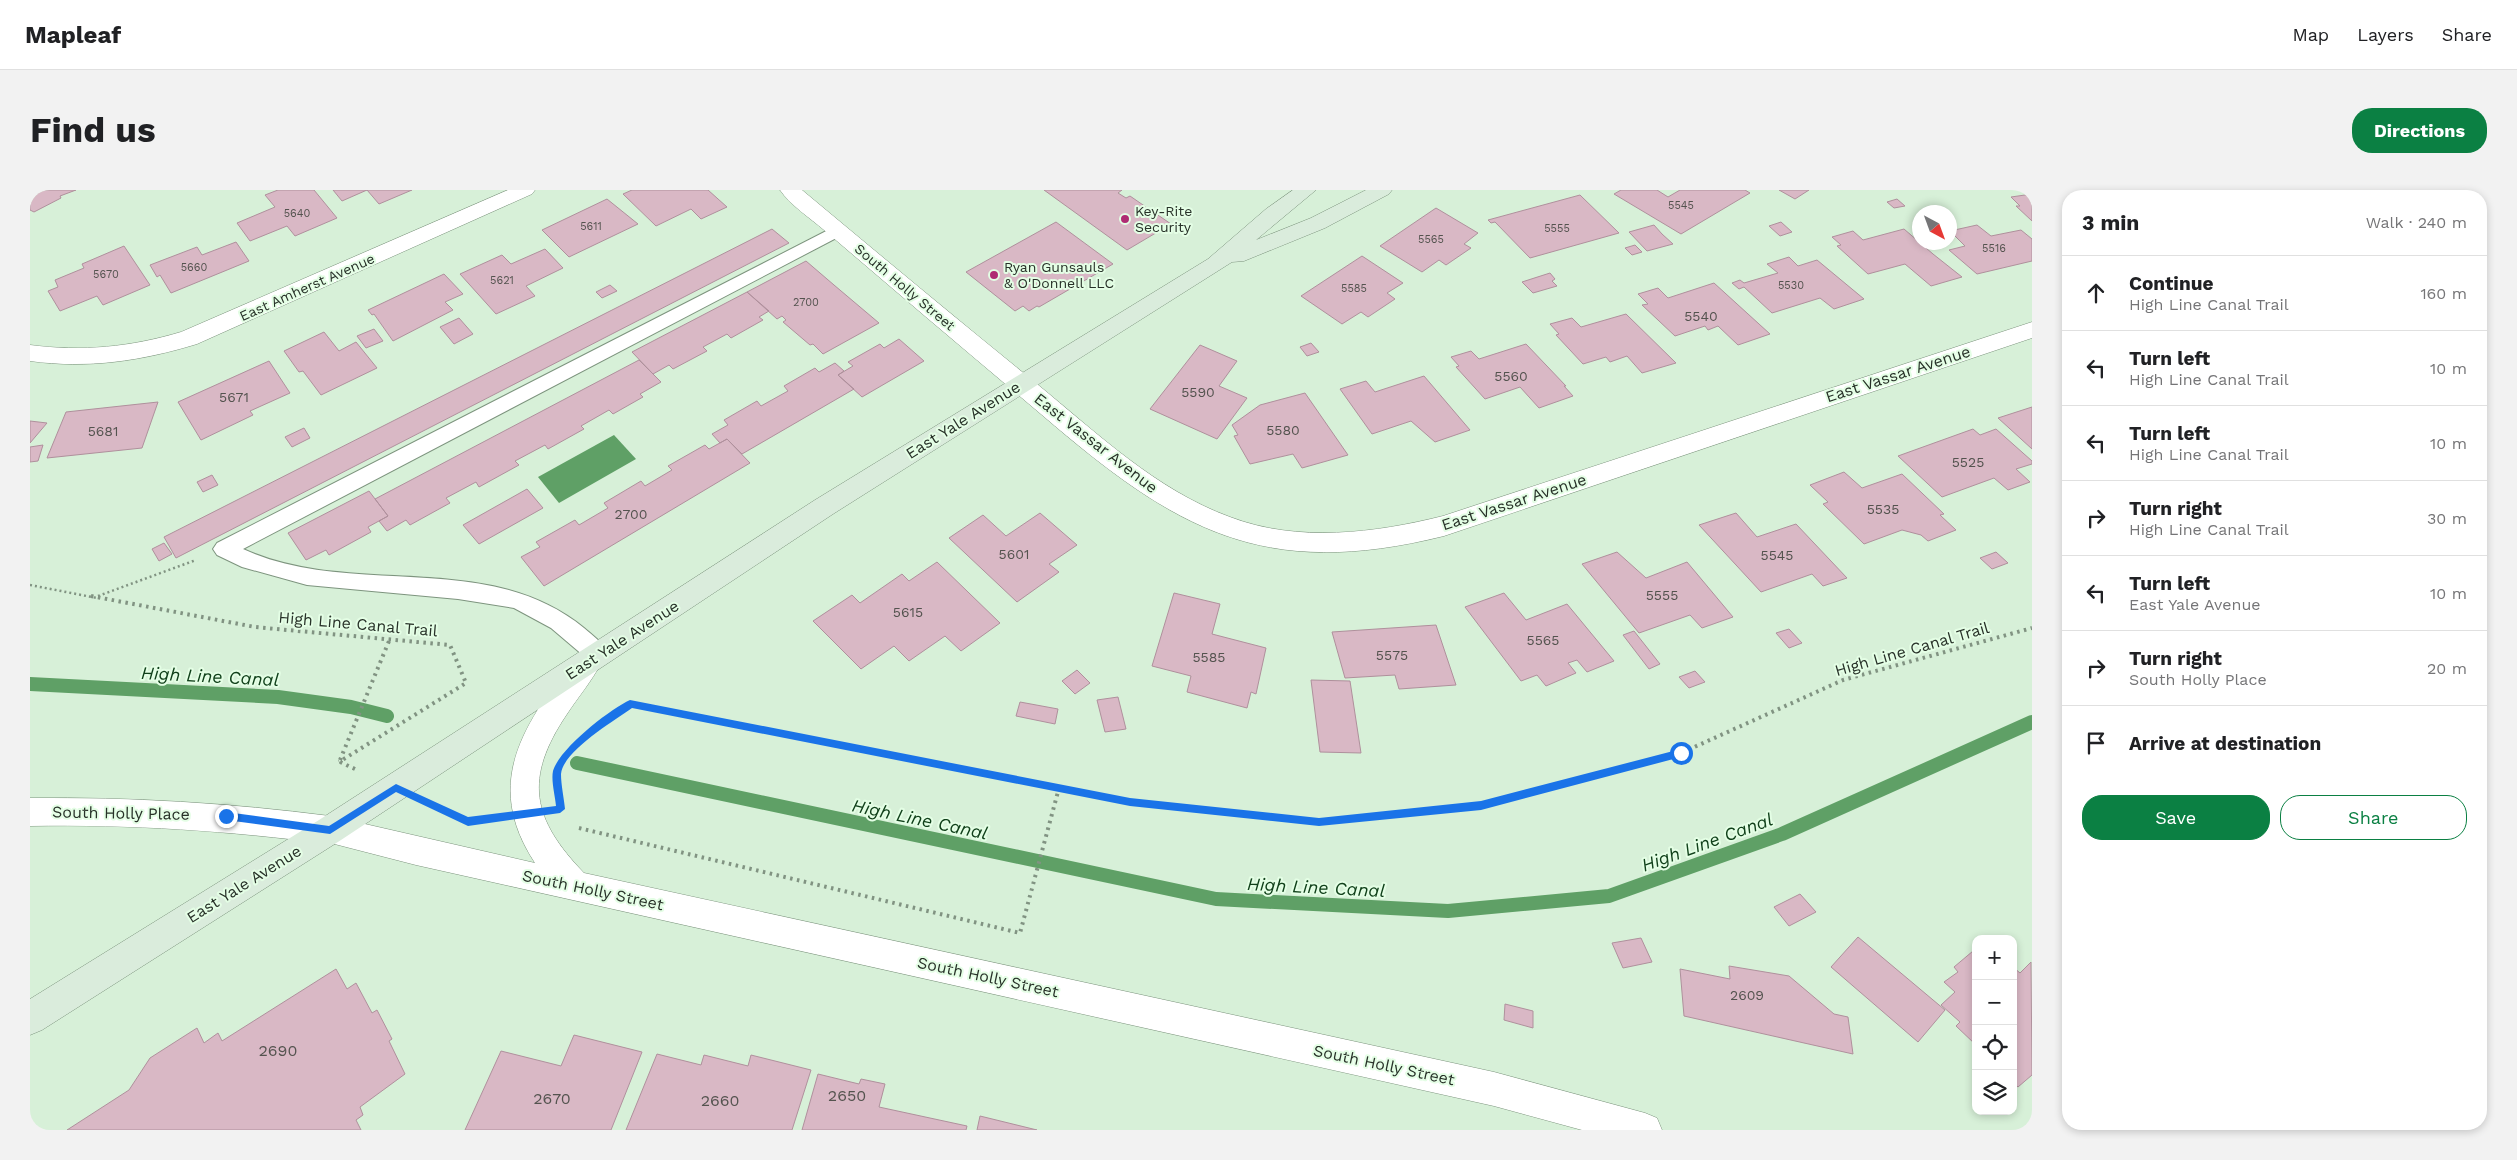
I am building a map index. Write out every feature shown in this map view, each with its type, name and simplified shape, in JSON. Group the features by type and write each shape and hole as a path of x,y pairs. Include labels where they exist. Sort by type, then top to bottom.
{"main road":[{"name":"East Yale Avenue","path":"30,1018 396,788 824,507 1216,264 1273,214 1306,190"},
{"name":"East Yale Avenue","path":"1216,264 1318,223 1382,190"}],"street":[{"name":"East Amherst Avenue","path":"30,354 81,359 148,349 189,338 525,190"},
{"name":"South Holly Street","path":"790,190 1021,384"},
{"name":"East Vassar Avenue","path":"1021,384 1131,474 1160,494 1194,513 1235,529 1280,538 1319,543 1365,542 1415,534 1444,526 2032,330"},
{"path":"575,886 542,848 526,814 523,798 524,780 534,743 546,720 593,659"},
{"name":"South Holly Place","path":"30,812 163,812 234,817 330,830"},
{"name":"South Holly Street","path":"330,830 1494,1089 1645,1130"}],"lane":[{"path":"224,549 838,230"},
{"path":"224,549 263,566 302,574 449,589 514,599 544,612 593,659"}],"path":[{"path":"97,596 224,549"},
{"name":"High Line Canal Trail","path":"30,585 255,627 450,645 466,683 339,762"},
{"name":"High Line Canal Trail","path":"575,745 630,704 1130,802 1319,822 1481,806 1681,753 1843,680 2032,628"},
{"path":"389,640 339,762 468,822 560,809 581,830 1020,933 1059,788"}],"shaded area":[{"path":"614,435 636,459 559,503 538,477"}],"building":[{"path":"30,190 76,190 60,196 61,198 34,212 30,210"},
{"path":"278,190 314,190 337,218 295,236 287,226 250,241 237,223 275,207 265,195"},
{"path":"333,190 367,190 342,201"},
{"path":"367,190 412,190 379,204"},
{"path":"632,190 708,190 727,207 701,219 691,209 656,226 623,194"},
{"name":"Key-Rite Security","path":"1044,190 1122,190 1118,193 1126,198 1130,196 1146,207 1142,209 1151,215 1155,213 1171,224 1127,250"},
{"path":"1621,190 1657,190 1668,197 1680,190 1745,190 1750,193 1681,234 1614,194"},
{"path":"1779,190 1809,190 1795,199"},
{"path":"2032,194 2032,221 2016,206 2020,206 2011,197"},
{"path":"1580,195 1619,233 1530,258 1495,222 1491,223 1488,220"},
{"path":"607,199 638,224 569,257 542,230"},
{"path":"1897,199 1905,206 1894,208 1887,202"},
{"path":"1436,208 1478,233 1464,244 1471,248 1446,265 1439,260 1422,272 1380,246"},
{"path":"1056,222 1113,264 1029,311 1023,306 1015,311 966,272"},
{"path":"1781,222 1792,232 1780,236 1769,226"},
{"path":"1654,225 1673,244 1647,251 1629,232"},
{"path":"1977,225 1991,236 2021,230 2032,239 2032,261 1977,274 1949,250 1957,250 1957,248 1965,246 1957,238 1957,229"},
{"path":"772,229 789,243 176,558 164,537"},
{"path":"1904,229 1912,236 1912,250 1928,250 1962,277 1931,286 1905,264 1868,274 1837,246 1841,245 1832,237 1853,231 1863,240"},
{"path":"236,242 249,261 171,293 160,275 157,277 150,265 197,247 202,255"},
{"path":"1635,245 1642,252 1632,255 1625,248"},
{"path":"124,246 150,285 103,305 97,296 60,311 48,291 58,287 55,280 84,268 82,264"},
{"path":"545,249 563,268 526,286 535,296 496,314 460,274 502,255 511,264"},
{"path":"1362,256 1403,283 1387,293 1395,299 1368,317 1361,312 1342,324 1301,296"},
{"path":"1789,257 1798,266 1817,260 1864,299 1834,309 1820,298 1772,313 1744,287 1739,289 1732,283 1740,280 1744,283 1778,273 1767,264"},
{"path":"806,261 879,323 823,354 813,344 810,345 783,322 786,320 782,316 777,319 747,292"},
{"path":"1550,273 1555,279 1552,281 1557,286 1533,293 1522,282"},
{"path":"444,274 463,294 445,302 453,310 393,341 374,314 372,315 368,310"},
{"path":"1714,283 1770,334 1738,345 1718,326 1708,330 1705,326 1675,336 1642,305 1648,304 1638,294 1658,288 1668,298"},
{"path":"610,285 617,291 602,298 596,292"},
{"path":"747,292 769,311 759,317 763,320 731,338 727,334 703,347 707,351 673,369 669,365 653,374 632,352"},
{"path":"1626,314 1676,363 1642,373 1627,356 1610,362 1606,357 1583,364 1556,335 1559,334 1550,324 1572,318 1581,327"},
{"path":"459,318 473,334 454,344 440,327"},
{"path":"374,329 383,341 366,348 357,336"},
{"path":"324,332 339,351 356,342 377,368 321,395 303,371 299,372 284,351"},
{"path":"899,339 924,361 862,397 838,375 853,366 848,362 880,344 884,348"},
{"path":"1311,343 1319,352 1307,356 1300,347"},
{"path":"1526,344 1566,386 1564,386 1573,396 1539,408 1520,387 1485,399 1456,367 1459,366 1451,357 1471,351 1479,359"},
{"path":"1200,345 1237,361 1219,386 1247,398 1217,439 1150,409"},
{"path":"639,360 661,382 640,394 643,397 613,414 609,410 581,426 584,429 548,449 545,445 515,461 519,465 479,487 476,482 446,498 450,503 410,525 406,520 387,531 379,521 388,516 375,499"},
{"path":"269,361 290,393 250,411 253,415 201,440 178,402"},
{"path":"835,363 844,371 838,375 854,389 742,454 727,439 720,443 712,434 728,425 724,420 757,401 761,406 788,391 784,386 815,368 819,372"},
{"path":"1424,376 1470,430 1435,442 1411,421 1372,434 1340,389 1366,381 1375,392"},
{"path":"1305,393 1348,455 1302,468 1293,454 1250,464 1234,436 1238,435 1232,425 1260,405"},
{"path":"158,402 142,448 47,458 66,412"},
{"path":"2032,407 2032,449 1998,418"},
{"path":"30,421 47,423 30,443"},
{"path":"304,428 310,438 292,447 285,437"},
{"path":"1973,429 1980,435 1996,429 2032,461 2032,464 2016,469 2030,482 2008,490 1994,478 1942,497 1898,456"},
{"path":"727,439 750,463 544,586 521,557 540,547 536,542 575,520 579,525 608,508 604,503 641,481 645,486 672,470 668,466 705,445 709,449"},
{"path":"43,445 38,461 30,462 30,447"},
{"path":"1844,472 1862,488 1902,474 1944,514 1940,515 1956,530 1928,541 1921,535 1902,530 1864,544 1823,504 1828,502 1810,485"},
{"path":"212,475 218,485 203,492 197,482"},
{"path":"527,489 543,508 479,544 463,525"},
{"path":"369,491 388,516 368,527 371,532 329,555 326,550 306,560 288,533"},
{"path":"1040,513 1077,545 1049,564 1059,572 1017,602 949,538 983,515 1006,536"},
{"path":"1736,513 1757,537 1796,524 1847,578 1823,586 1812,574 1761,592 1699,525"},
{"path":"164,543 172,554 159,561 152,549"},
{"path":"1617,552 1646,578 1687,562 1733,617 1702,628 1690,615 1639,633 1582,564"},
{"path":"1996,552 2008,563 1992,569 1980,558"},
{"path":"937,562 1000,623 961,651 945,636 909,661 894,646 861,669 813,621 852,595 860,603 902,574 909,581"},
{"path":"1174,593 1220,604 1212,634 1266,648 1256,694 1251,692 1247,708 1187,692 1191,676 1152,666"},
{"path":"1504,593 1526,620 1567,604 1614,661 1587,672 1577,660 1568,663 1576,673 1546,686 1537,675 1521,681 1465,607"},
{"path":"1436,625 1456,685 1399,689 1395,675 1345,678 1332,632"},
{"path":"1789,629 1802,643 1789,648 1776,633"},
{"path":"1634,631 1660,664 1649,669 1623,635"},
{"path":"1077,670 1090,683 1075,694 1062,681"},
{"path":"1695,671 1705,682 1689,688 1679,677"},
{"path":"1311,680 1350,681 1361,753 1320,752"},
{"path":"1118,697 1126,729 1105,732 1097,700"},
{"path":"1020,702 1058,709 1055,724 1016,716"},
{"path":"1800,894 1816,912 1789,926 1774,907"},
{"path":"1858,937 1945,1010 1918,1042 1831,967"},
{"path":"1641,938 1652,962 1623,968 1612,943"},
{"path":"1972,952 1972,1041 1956,1026 1960,1022 1941,1005 1955,992 1944,982 1958,972 1954,967"},
{"path":"2031,962 2032,1075 2018,1087 2017,970 2020,973"},
{"path":"1729,966 1789,976 1834,1014 1848,1017 1853,1054 1684,1016 1680,969 1730,979"},
{"path":"336,969 347,989 356,983 372,1013 377,1010 392,1039 389,1041 405,1074 360,1107 363,1115 356,1120 361,1130 67,1130 129,1090 150,1058 197,1028 204,1043 218,1033 222,1041"},
{"path":"1505,1004 1533,1011 1533,1028 1504,1020"},
{"path":"574,1035 642,1052 611,1130 465,1130 501,1051 561,1066"},
{"path":"657,1054 701,1065 704,1055 748,1066 751,1055 811,1070 792,1130 626,1130"},
{"path":"818,1074 859,1084 861,1079 885,1084 879,1107 967,1126 966,1130 802,1130"},
{"path":"980,1116 1037,1130 977,1130"}],"waterway":[{"name":"High Line Canal","path":"30,684 278,697 351,707 387,716"},
{"name":"High Line Canal","path":"577,763 1216,899 1448,911 1609,896 1782,834 2032,722"}],"place":[{"name":"Key-Rite Security","path":"1125,219"},
{"name":"Ryan Gunsauls & O'Donnell LLC","path":"994,275"}],"route":[{"path":"226,816 330,830 396,788 468,822 560,809 557,772 563,758 575,745 630,704 1130,802 1319,822 1481,806 1681,753"}]}
